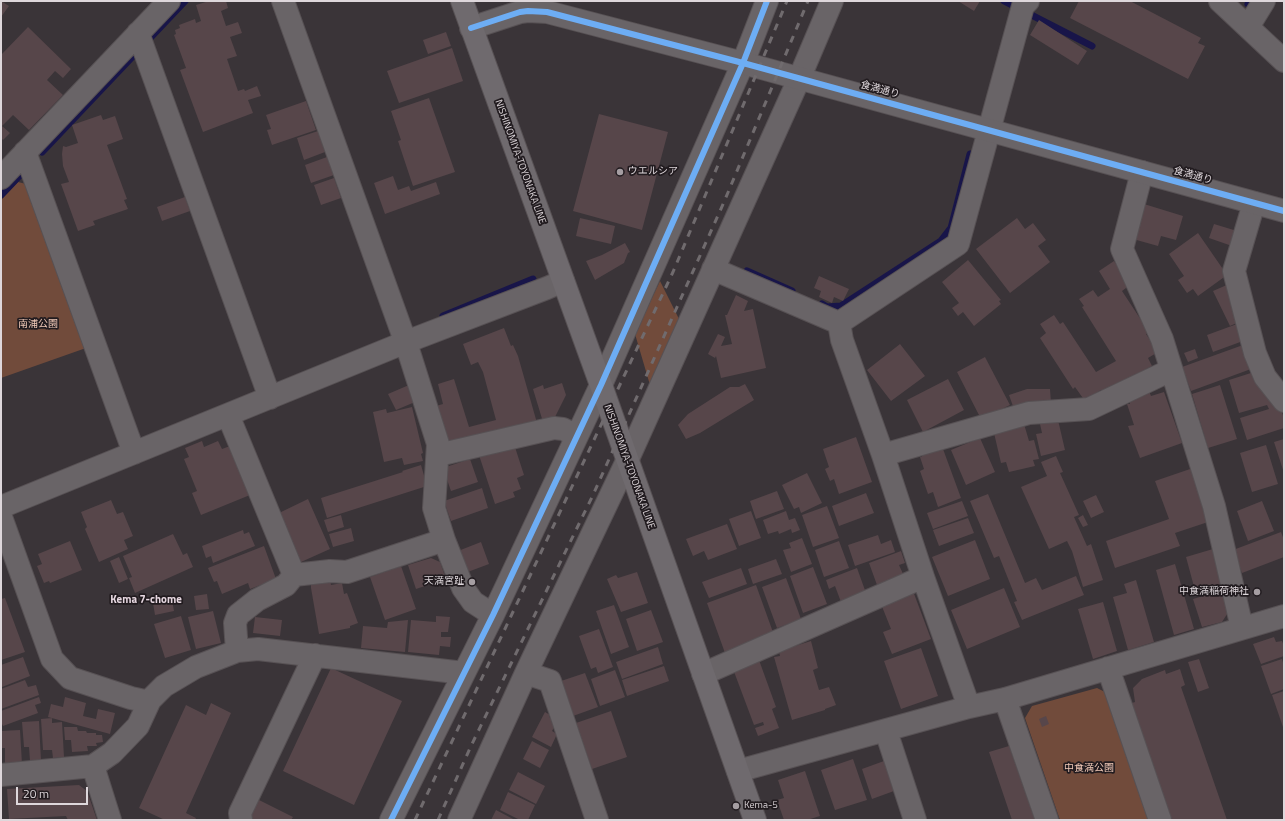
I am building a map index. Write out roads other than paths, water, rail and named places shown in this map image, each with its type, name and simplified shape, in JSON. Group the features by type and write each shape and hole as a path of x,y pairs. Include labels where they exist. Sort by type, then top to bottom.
{"main road":[{"name":"NISHINOMIYA-TOYONAKA LINE","path":"462,1 755,820"}],"street":[{"path":"1,178 169,1"},
{"path":"283,1 406,342 438,444 434,508 444,540 463,588 473,602 493,614"},
{"path":"391,820 493,614 601,386 743,63 767,1"},
{"path":"459,820 526,673 627,460 799,78 832,1"},
{"path":"839,323 958,244 1023,6 1028,1"},
{"path":"1220,1 1284,61"},
{"path":"1248,27 1264,1"},
{"name":"食満通り","path":"471,28 520,12 547,12 799,78 1284,211"},
{"path":"138,34 270,398"},
{"path":"25,152 134,454"},
{"path":"1142,172 1122,249 1162,339 1214,506 1242,628"},
{"path":"1254,203 1234,271 1255,353 1265,377 1284,401"},
{"path":"713,270 839,323"},
{"path":"1,507 406,342 563,281"},
{"path":"839,323 842,340 969,706"},
{"path":"883,455 1029,413 1089,408 1171,370"},
{"path":"228,415 294,575"},
{"path":"438,455 554,428 563,429 577,436"},
{"path":"1,518 52,660 70,678 131,698 149,702"},
{"path":"237,651 235,623 238,615 257,600 286,585 294,575 330,571 348,572 444,540"},
{"path":"704,674 923,577"},
{"path":"738,771 969,706 1005,699 1242,628 1278,623"},
{"path":"1,776 93,766 112,753 138,726 150,700 164,686 196,667 237,651 258,648 464,673"},
{"path":"241,820 240,813 315,655"},
{"path":"1108,668 1160,820"},
{"path":"526,673 550,681 598,820"},
{"path":"1005,699 1047,820"},
{"path":"886,730 915,820"},
{"path":"93,766 110,820"}],"waterway":[{"path":"42,152 185,1"},
{"path":"1004,1 1092,46"},
{"path":"822,304 827,307 841,306 941,241 951,228 970,154"},
{"path":"1,195 21,174"},
{"path":"747,271 792,291"},
{"path":"443,316 533,279"}],"railway":[{"path":"415,820 673,272 787,1"},
{"path":"438,820 471,746 593,495 724,202 808,1"}],"place":[{"name":"ウエルシア","path":"620,172"},
{"name":"天満宮趾","path":"472,582"},
{"name":"中食満稲荷神社","path":"1257,592"},
{"name":"Kema-5","path":"736,806"}],"district":[{"name":"Kema 7-chome","path":"146,600"}],"park label":[{"name":"南浦公園","path":"38,325"},
{"name":"中食満公園","path":"1089,769"}]}
